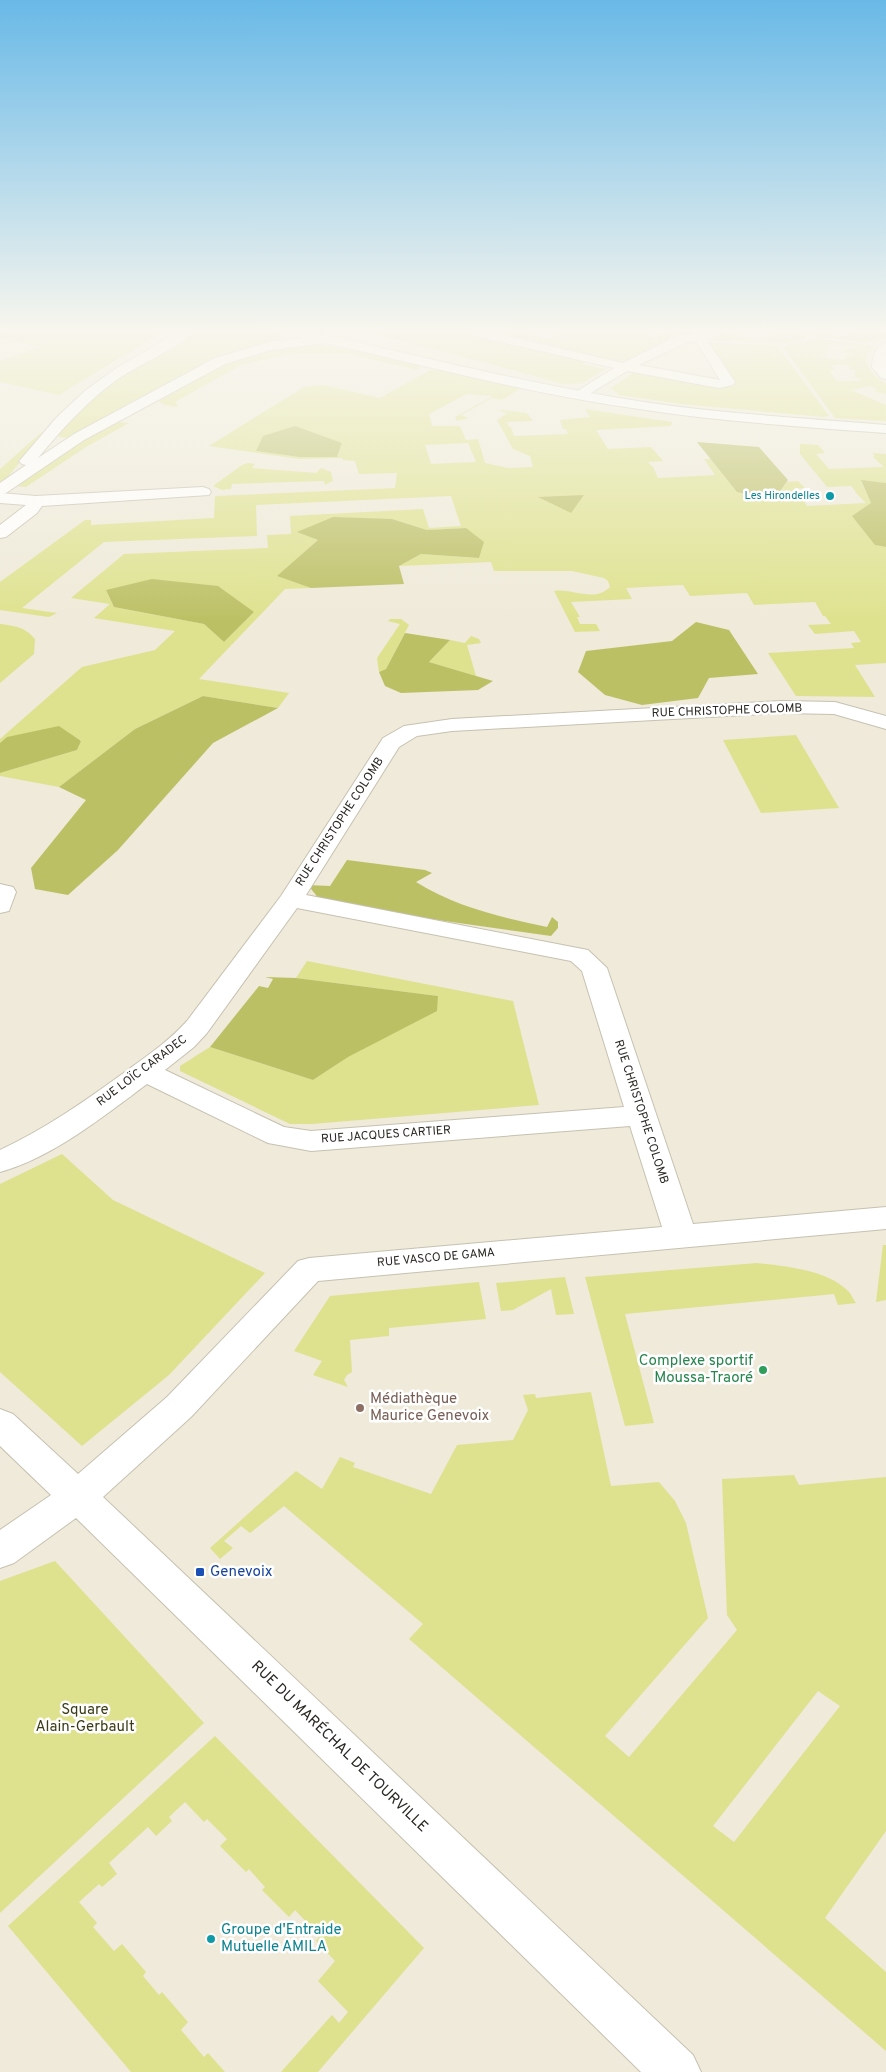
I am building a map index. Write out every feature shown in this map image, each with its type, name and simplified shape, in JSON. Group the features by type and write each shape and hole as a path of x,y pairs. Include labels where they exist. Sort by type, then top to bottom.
{"street":[{"path":"2,492 55,429"},
{"path":"2,492 77,439 96,429"},
{"path":"48,436 51,441 58,443 77,439"},
{"path":"2,492 36,501 203,492"},
{"path":"0,534 31,510 36,501"},
{"name":"RUE CHRISTOPHE COLOMB","path":"681,1236 594,968 579,955 291,899 391,743 411,730 452,725 782,707 834,708 886,723"},
{"path":"0,890 4,892 0,906"},
{"name":"RUE LOÏC CARADEC","path":"0,1162 19,1154 70,1125 184,1041 197,1027 291,899"},
{"name":"RUE JACQUES CARTIER","path":"144,1072 278,1136 311,1141 641,1115"},
{"name":"RUE VASCO DE GAMA","path":"0,1551 78,1496 178,1407 309,1270 886,1218"},
{"name":"RUE DU MARÉCHAL DE TOURVILLE","path":"0,1424 78,1496 676,2072"}],"green space":[{"path":"62,429 87,429 69,438 59,437"},
{"path":"105,429 119,429 86,447 26,487 16,486 74,445"},
{"path":"237,429 461,429 466,440 478,439 485,463 508,468 533,467 530,456 513,449 502,429 512,429 514,436 568,434 566,429 563,429 621,429 596,430 608,449 651,447 663,461 648,462 653,467 658,478 715,475 704,459 711,459 737,492 772,501 787,482 798,481 805,488 794,489 800,494 807,506 866,503 851,486 827,487 800,454 800,444 818,445 825,453 816,454 829,469 884,467 873,457 875,456 872,453 886,454 886,483 861,481 871,503 875,545 886,547 886,663 855,665 875,697 796,696 768,653 854,648 851,643 861,642 854,631 815,634 808,625 831,624 823,616 815,602 754,605 747,593 690,596 683,585 626,588 632,599 571,602 580,617 577,617 580,624 596,624 600,631 575,632 554,591 597,594 604,592 610,587 608,581 604,578 572,571 494,571 491,562 399,566 421,554 478,558 466,528 427,530 392,519 298,532 318,540 278,576 311,588 285,589 199,679 289,693 278,708 203,696 135,729 59,787 0,776 0,773 77,750 81,740 7,737 0,743 0,739 82,667 155,650 175,631 94,618 110,604 71,598 124,554 268,548 267,535 291,534 290,516 423,509 429,528 461,526 451,496 256,505 257,536 104,542 22,608 57,613 49,617 0,610 0,582 85,520 91,520 91,525 214,518 215,496 395,488 397,473 359,474 355,461 343,460 342,458 299,459 209,446","holes":["342,443 337,457 299,457 256,451","468,443 476,462 431,464 425,445","106,590 254,612 224,642 204,624 114,607"]},
{"path":"286,429 302,429 342,443 337,457 299,457 256,451 263,436"},
{"path":"44,432 8,477 0,483 0,469"},
{"path":"697,442 759,447 788,480 773,501 737,492"},
{"path":"248,463 255,464 252,468 316,473 321,468 331,472 333,481 325,485 324,481 232,484 231,489 222,490 213,486 242,465"},
{"path":"861,480 886,483 886,547 875,545 852,516 871,503"},
{"path":"584,495 571,513 538,497"},
{"path":"333,517 392,519 427,530 466,528 484,542 479,558 421,554 399,566 404,584 311,588 277,576 318,540 297,532"},
{"path":"152,579 218,586 254,612 224,642 204,624 114,607 106,590"},
{"path":"390,619 401,619 409,625 386,669 379,672 377,658 400,624 388,621"},
{"path":"696,622 729,630 758,674 709,678 698,698 642,705 605,695 578,672 586,651 672,641"},
{"path":"0,624 15,626 35,639 34,654 0,683"},
{"path":"405,633 450,640 429,662 493,681 478,690 401,693 385,686 379,672 386,669"},
{"path":"471,636 479,639 481,643 467,645 476,676 429,662 450,640 465,643"},
{"path":"203,696 278,708 213,743 118,850 68,895 35,889 31,868 86,800 59,787 135,729"},
{"path":"59,726 81,741 77,750 0,773 0,743 7,737"},
{"path":"796,735 839,808 761,813 723,740"},
{"path":"347,860 425,870 432,873 416,882 463,905 495,915 547,927 552,917 558,922 558,928 551,936 388,913 319,899 308,885 330,886"},
{"path":"307,961 513,1001 539,1105 312,1124 290,1124 180,1071 180,1066 210,1047 313,1080 438,996 296,978"},
{"path":"265,977 296,978 438,996 437,1011 348,1057 313,1080 210,1047 259,986 268,988 273,979"},
{"path":"62,1154 113,1200 265,1273 169,1375 82,1446 0,1372 0,1184"},
{"path":"883,1245 886,1245 886,1300 876,1302"},
{"path":"757,1263 817,1273 838,1283 848,1291 856,1303 838,1305 834,1294 625,1314 654,1423 625,1426 585,1277"},
{"path":"565,1277 574,1314 556,1315 551,1289 513,1310 501,1311 496,1283"},
{"path":"479,1282 486,1319 389,1328 389,1336 350,1340 352,1372 344,1380 348,1387 313,1375 322,1361 294,1351 330,1296"},
{"path":"591,1392 611,1486 659,1482 675,1501 686,1523 708,1618 605,1736 629,1757 737,1630 727,1615 722,1479 794,1475 799,1485 886,1477 886,1831 825,1918 886,1972 886,2051 409,1639 423,1624 284,1506 250,1533 241,1526 224,1541 233,1548 220,1559 210,1548 296,1471 322,1489 340,1457 355,1463 353,1467 431,1494 457,1445 513,1440 528,1410 523,1395 535,1394 536,1398","holes":["818,1691 840,1706 734,1842 713,1826"]},
{"name":"Square Alain-Gerbault","path":"55,1561 204,1723 0,1913 0,1581"},
{"path":"215,1736 424,1948 318,2072 281,2072 332,2015 339,2023 348,2012 318,1981 335,1961 316,1941 320,1936 295,1910 289,1917 262,1890 265,1887 249,1869 246,1872 220,1846 227,1839 207,1819 204,1822 185,1802 169,1817 172,1821 156,1836 148,1827 109,1863 117,1874 102,1887 99,1884 79,1902 97,1923 93,1927 114,1951 122,1944 146,1972 143,1976 159,1995 162,1992 188,2022 181,2030 204,2057 208,2053 225,2072 131,2072 8,1926"}],"place":[{"name":"Les Hirondelles","path":"830,496"},
{"name":"Complexe sportif Moussa-Traoré","path":"763,1370"},
{"name":"Médiathèque Maurice Genevoix","path":"360,1408"},
{"name":"Genevoix","path":"200,1572"},
{"name":"Groupe d'Entraide Mutuelle AMILA","path":"211,1939"}]}
